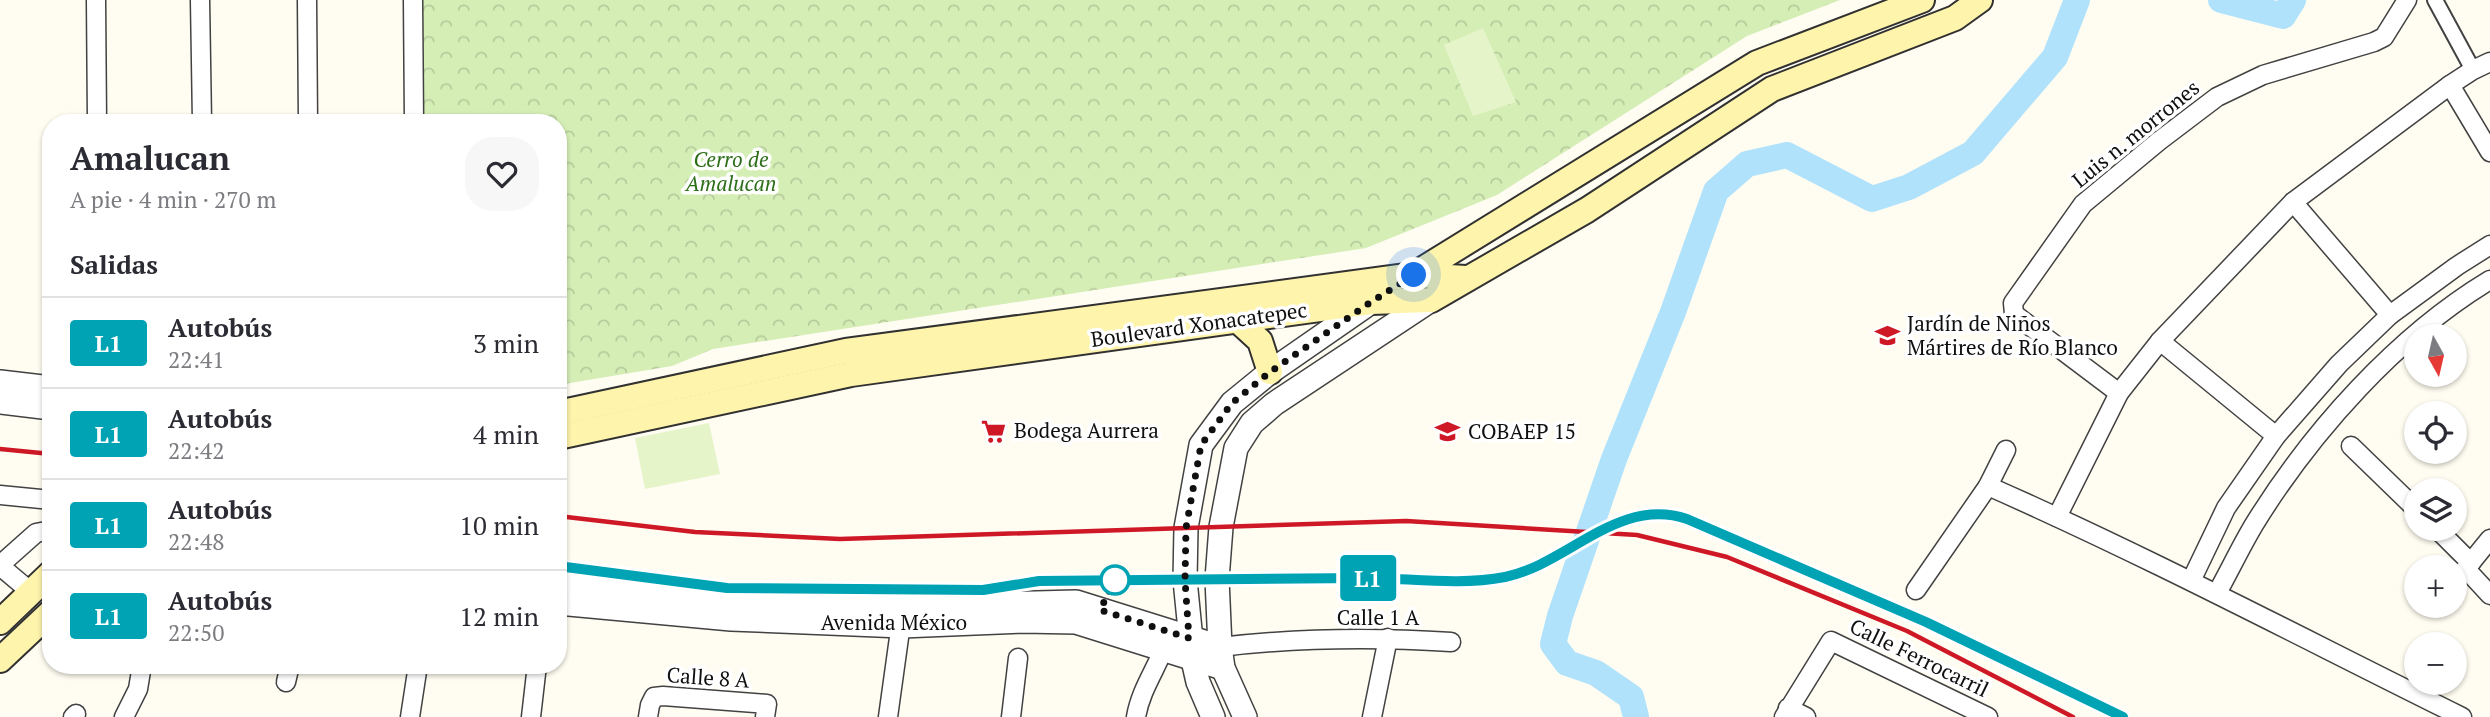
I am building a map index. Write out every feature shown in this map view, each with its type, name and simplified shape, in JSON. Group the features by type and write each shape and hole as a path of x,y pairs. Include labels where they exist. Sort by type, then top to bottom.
{"main road":[{"name":"Boulevard Xonacatepec","path":"567,411 846,351 1414,275 1757,63 1922,0"},
{"path":"1431,300 1587,210 1772,89 1955,18 1980,0"},
{"path":"1371,302 1414,275 1466,278"},
{"name":"Boulevard Xonacatepec","path":"567,435 851,374 1236,319 1371,302 1431,300"},
{"path":"1236,319 1260,341 1270,372"},
{"path":"0,622 42,582"},
{"path":"0,660 42,620"}],"street":[{"path":"96,0 97,114"},
{"path":"200,0 202,114"},
{"path":"307,0 308,114"},
{"path":"413,0 414,114"},
{"name":"Luis n. morrones","path":"2119,393 2014,314 2013,310 2013,303 2083,204 2217,97 2263,75 2384,37 2407,0"},
{"path":"2435,0 2473,70"},
{"path":"2057,517 2119,393 2160,341 2293,202 2450,85 2490,62"},
{"path":"2450,85 2490,152"},
{"path":"2293,202 2389,315"},
{"path":"2191,581 2226,508 2276,436 2339,365 2389,315 2490,245"},
{"path":"2217,593 2255,523 2302,456 2356,392 2409,341 2464,296 2490,280"},
{"path":"1245,717 1222,658 1217,579 1221,527 1237,448 1252,423 1274,404 1431,300"},
{"path":"1213,717 1179,645 1185,580 1186,528 1201,445 1232,403 1270,372 1371,302"},
{"path":"2160,341 2276,436"},
{"path":"0,382 42,387"},
{"path":"0,402 42,407"},
{"path":"2351,446 2404,497"},
{"path":"1916,590 1988,486 2006,450"},
{"path":"1988,486 2217,593 2273,624 2462,717"},
{"path":"0,495 42,499"},
{"path":"31,592 0,566 36,533 42,532"},
{"path":"2467,567 2490,539"},
{"path":"2467,574 2490,596"},
{"name":"Avenida México","path":"567,581 733,601 902,616 1076,622 1179,645 1222,658"},
{"name":"Avenida México","path":"567,604 731,619 902,616"},
{"path":"888,717 902,616"},
{"path":"1372,717 1388,638"},
{"name":"Calle 1 A","path":"1222,658 1253,643 1388,638 1451,642"},
{"name":"Calle Ferrocarril","path":"1786,712 1831,641 1988,717"},
{"path":"1136,717 1138,703 1147,681 1179,645"},
{"path":"1011,717 1017,658"},
{"path":"124,717 138,689 140,674"},
{"path":"410,717 417,674"},
{"path":"531,717 536,674"},
{"name":"Calle 8 A","path":"648,717 654,697 663,696 767,704 765,717"},
{"path":"1786,712 1806,717"}],"green space":[{"name":"Cerro de Amalucan","path":"420,0 1840,0 1747,36 1497,195 1366,248 713,349 672,366 567,384 567,114 422,114"},
{"path":"1483,28 1516,102 1473,116 1444,45"},
{"path":"709,423 720,474 645,489 635,438"}],"waterway":[{"path":"1636,717 1631,697 1596,673 1567,663 1553,644 1560,616 1614,459 1673,312 1716,191 1747,164 1787,155 1872,199 1909,187 1973,153 2055,57 2077,0"},
{"path":"2221,0 2283,16 2293,0"}],"railway":[{"path":"0,449 42,453"},
{"path":"567,517 695,532 840,539 1406,521 1637,535 1727,557 1907,631 2073,717"}],"bus line":[{"name":"L1","path":"567,567 727,588 983,590 1039,581 1385,578 1478,580 1507,577 1533,569 1599,530 1626,520 1656,515 1672,516 1687,519 1926,622 2123,717"}],"place":[{"name":"Jardín de Niños Mártires de Río Blanco","path":"1887,336"},
{"name":"Bodega Aurrera","path":"994,431"},
{"name":"COBAEP 15","path":"1448,432"}],"route":[{"path":"1115,580 1100,610 1189,638 1185,580 1186,528 1201,445 1232,403 1270,372 1414,275"}]}
